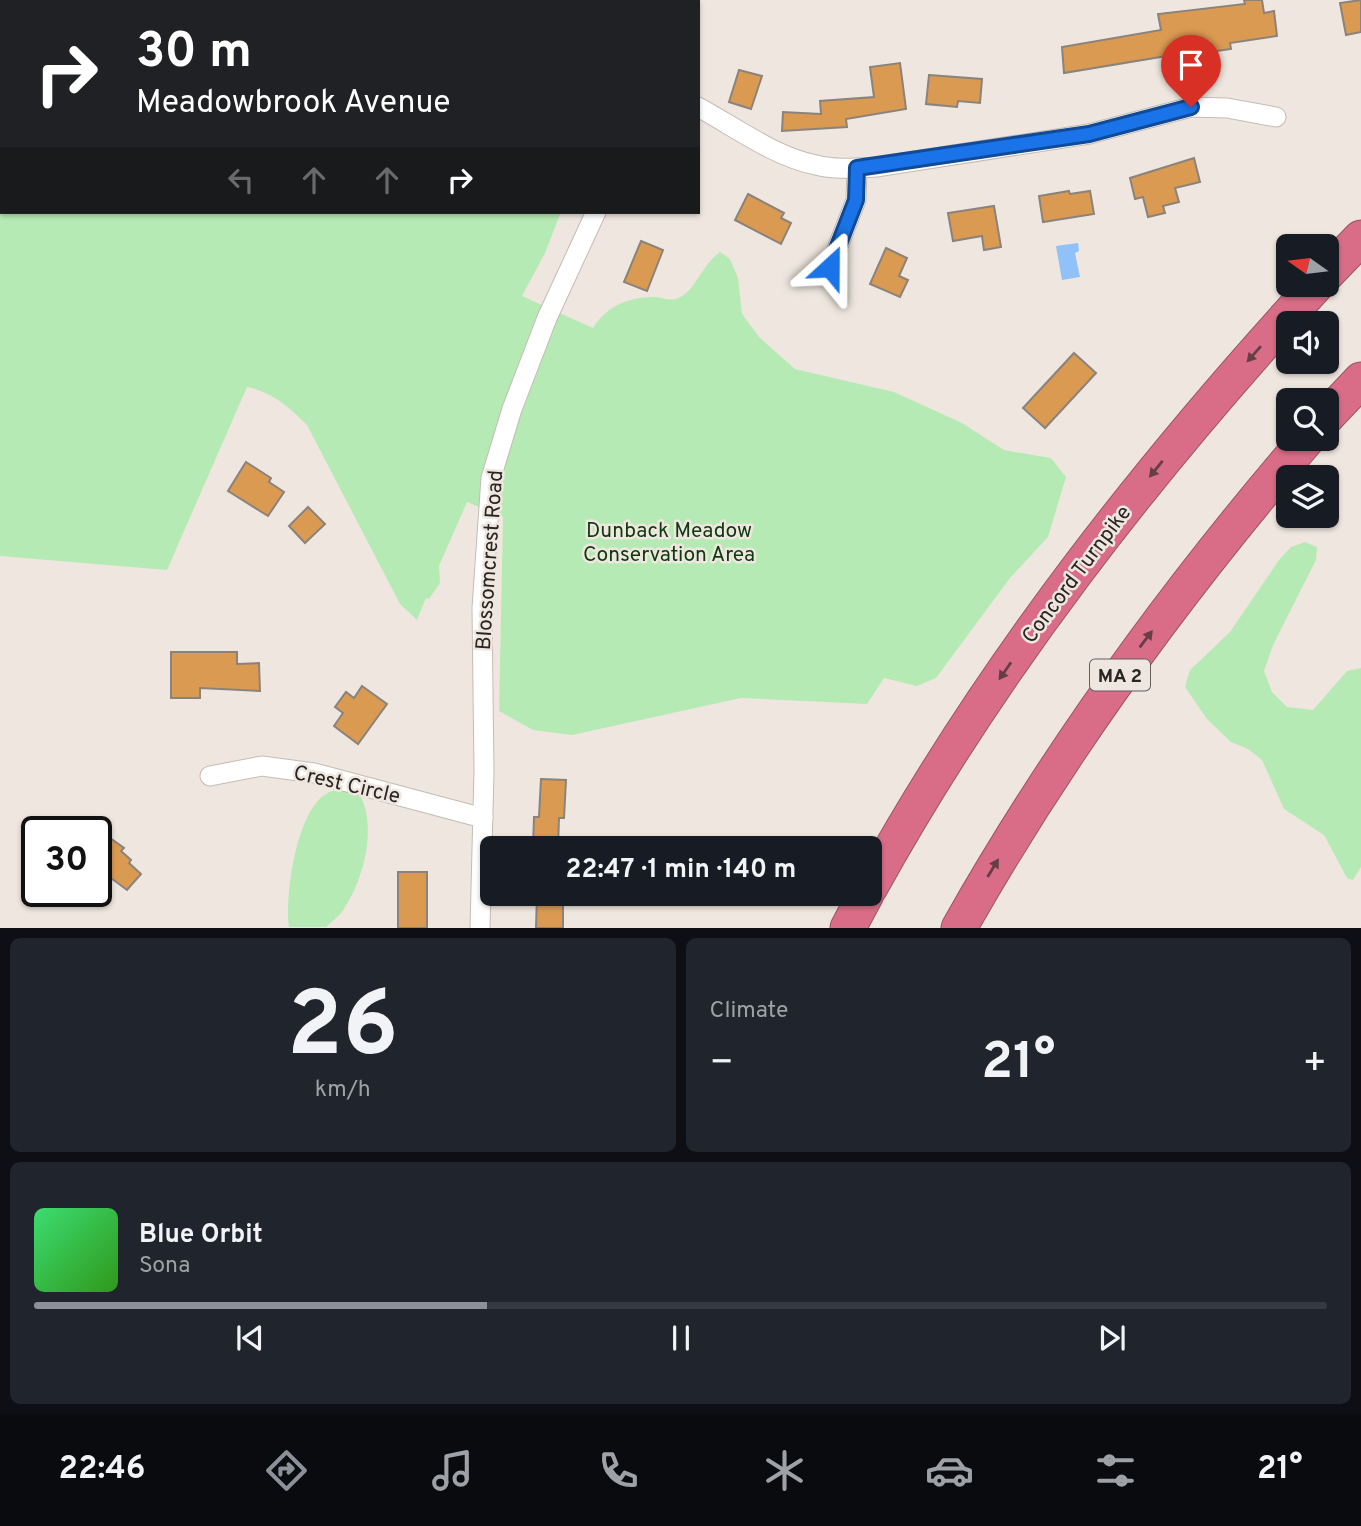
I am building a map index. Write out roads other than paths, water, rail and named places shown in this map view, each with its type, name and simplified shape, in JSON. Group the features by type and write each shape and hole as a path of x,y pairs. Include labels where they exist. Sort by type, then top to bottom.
{"highway":[{"path":"1339,261 1361,238"},
{"name":"Concord Turnpike","path":"882,867 972,719 1082,564 1192,426 1305,298"},
{"path":"1339,403 1361,380"},
{"name":"MA 2","path":"958,928 1017,827 1123,671 1219,544 1297,451"},
{"path":"848,928 860,906"}],"street":[{"path":"700,108 771,147 814,165 857,168 1089,134 1191,107 1227,108 1276,117"},
{"path":"830,267 856,200 857,168"},
{"name":"Blossomcrest Road","path":"480,928 483,818 482,608 491,478 512,409 547,318 595,214"},
{"name":"Crest Circle","path":"210,776 262,766 314,773 483,818"}],"water":[{"path":"1078,243 1079,251 1075,253 1080,277 1062,280 1056,246"}],"park label":[{"name":"Dunback Meadow Conservation Area","path":"669,542"}]}
